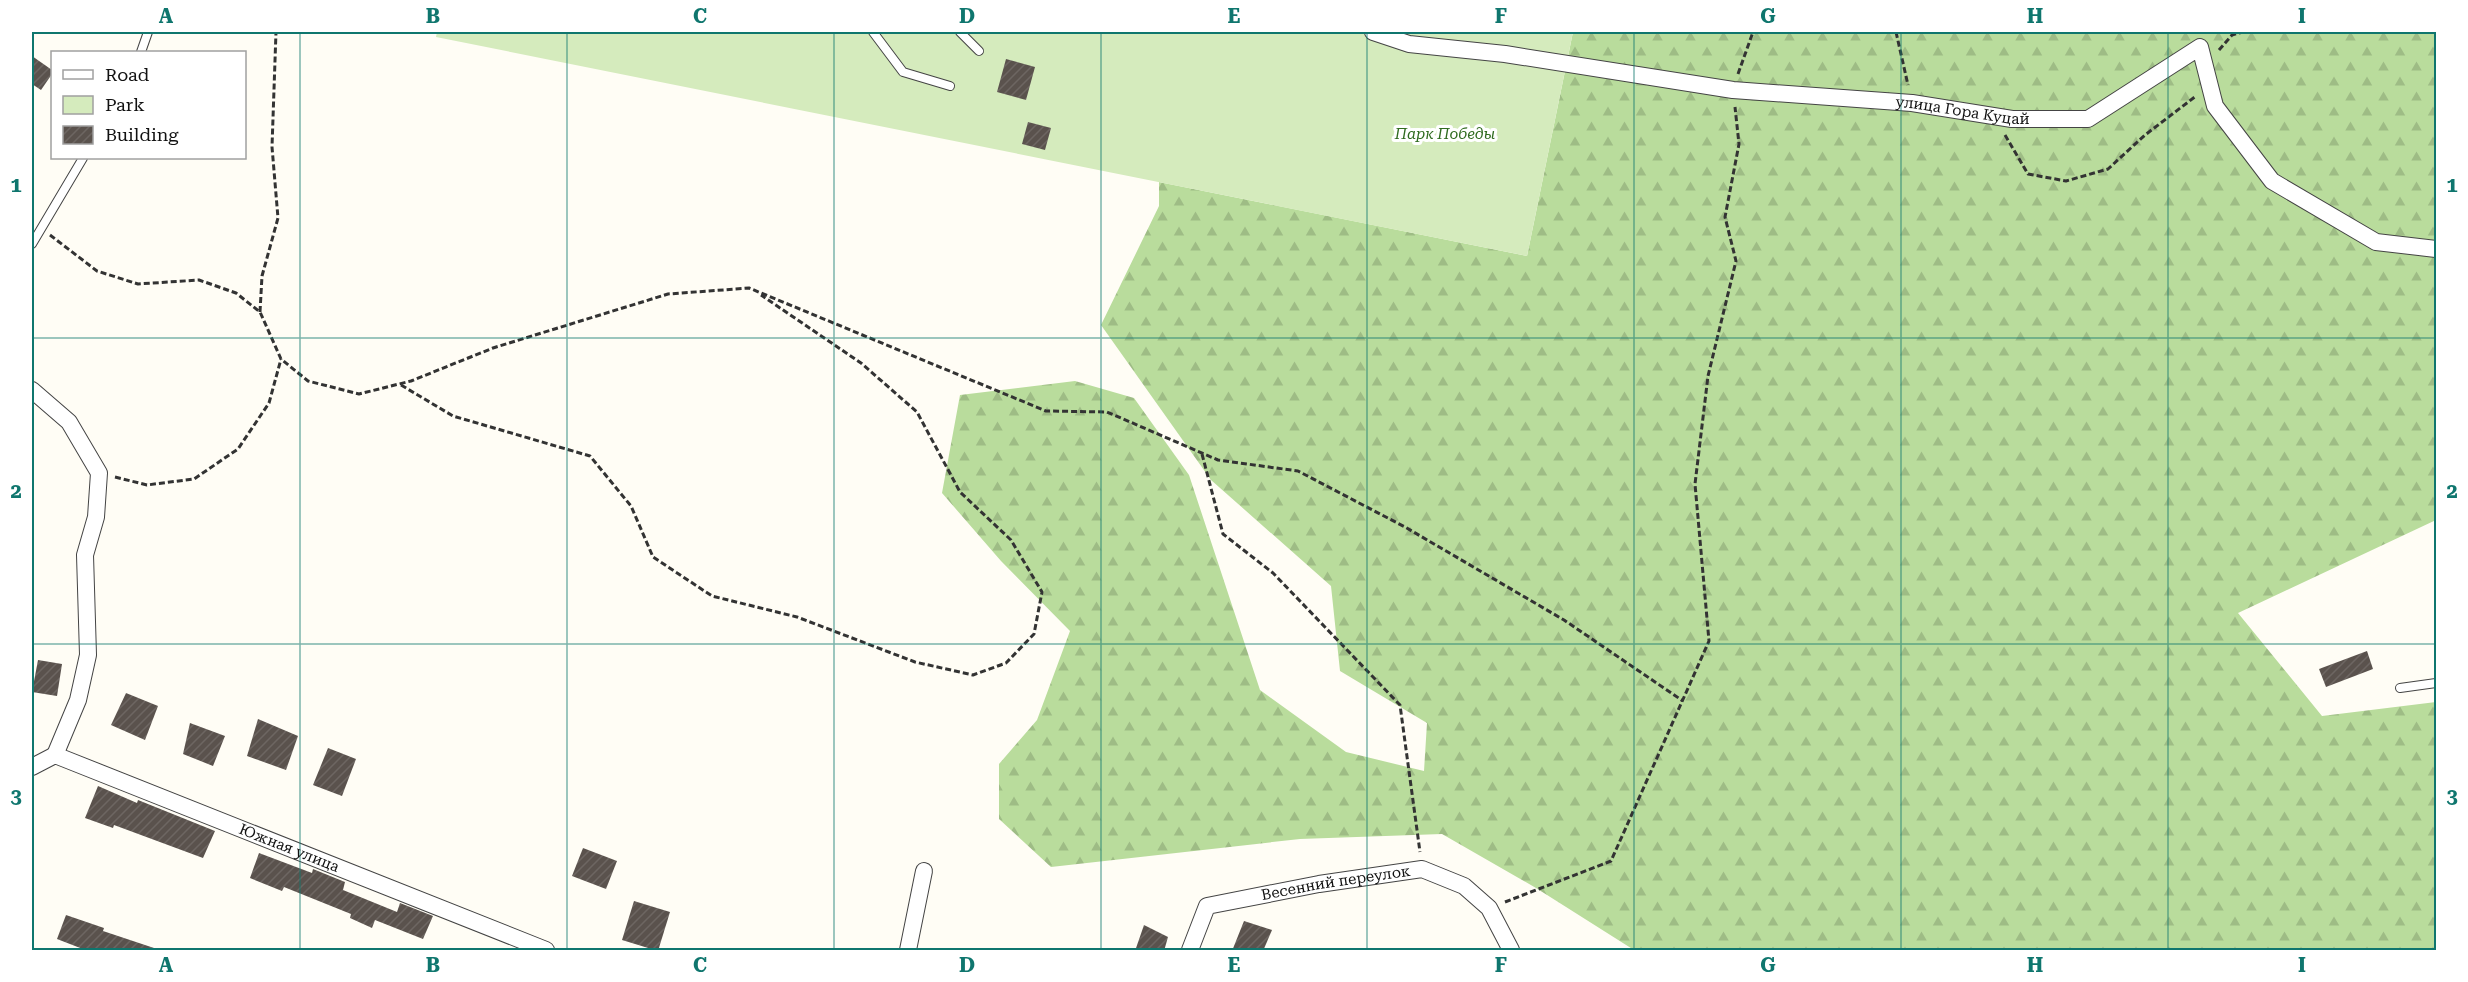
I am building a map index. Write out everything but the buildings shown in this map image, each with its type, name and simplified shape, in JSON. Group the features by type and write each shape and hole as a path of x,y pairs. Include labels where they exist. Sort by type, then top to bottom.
{"street":[{"name":"улица Гора Куцай","path":"1373,32 1409,44 1505,54 1733,90 1912,103 2012,119 2088,119 2199,47 2215,106 2272,181 2376,242 2436,249"},
{"path":"32,390 69,422 99,473 96,517 85,555 88,655 78,700 55,755 32,767"},
{"name":"Южная улица","path":"55,755 546,951"},
{"name":"Весенний переулок","path":"1190,951 1208,906 1319,884 1422,869 1464,886 1489,908 1511,951"},
{"path":"908,951 924,871"}],"lane":[{"path":"141,51 148,32"},
{"path":"873,32 903,72 950,86"},
{"path":"960,32 979,51"},
{"path":"32,244 82,159"},
{"path":"2400,688 2436,683"}],"path":[{"path":"276,32 272,147 278,218 262,276 260,312 281,359 308,381 359,394 411,381 493,348 668,294 749,288 1046,411 1107,412 1218,460 1298,471 1405,527 1564,620 1683,701"},
{"path":"1489,908 1611,861 1709,641 1695,484 1708,376 1736,261 1725,217 1739,144 1733,90 1753,32"},
{"path":"1896,32 1912,103"},
{"path":"2205,68 2232,35 2244,32"},
{"path":"1996,117 2011,148 2028,174 2066,181 2108,169 2145,135 2210,86"},
{"path":"41,229 97,271 138,284 199,280 236,293 260,312"},
{"path":"399,384 453,416 590,456 631,506 653,557 712,596 797,617 915,662 973,675 1006,663 1034,634 1042,592 1011,540 960,492 917,412 861,363 755,291"},
{"path":"99,473 147,485 194,479 238,449 269,403 281,359"},
{"path":"1202,454 1223,534 1273,573 1400,705 1422,869"}],"green space":[{"name":"Парк Победы","path":"437,32 1573,32 1527,256 436,37"},
{"path":"1573,32 2436,32 2436,520 2238,613 2322,716 2436,702 2436,950 1634,950 1536,888 1442,834 1300,839 1051,867 999,819 999,764 1037,720 1070,631 1001,561 942,493 960,395 1075,381 1134,398 1189,475 1260,690 1346,752 1424,771 1427,723 1340,671 1331,586 1211,480 1101,325 1159,206 1159,182 1527,256"}]}
